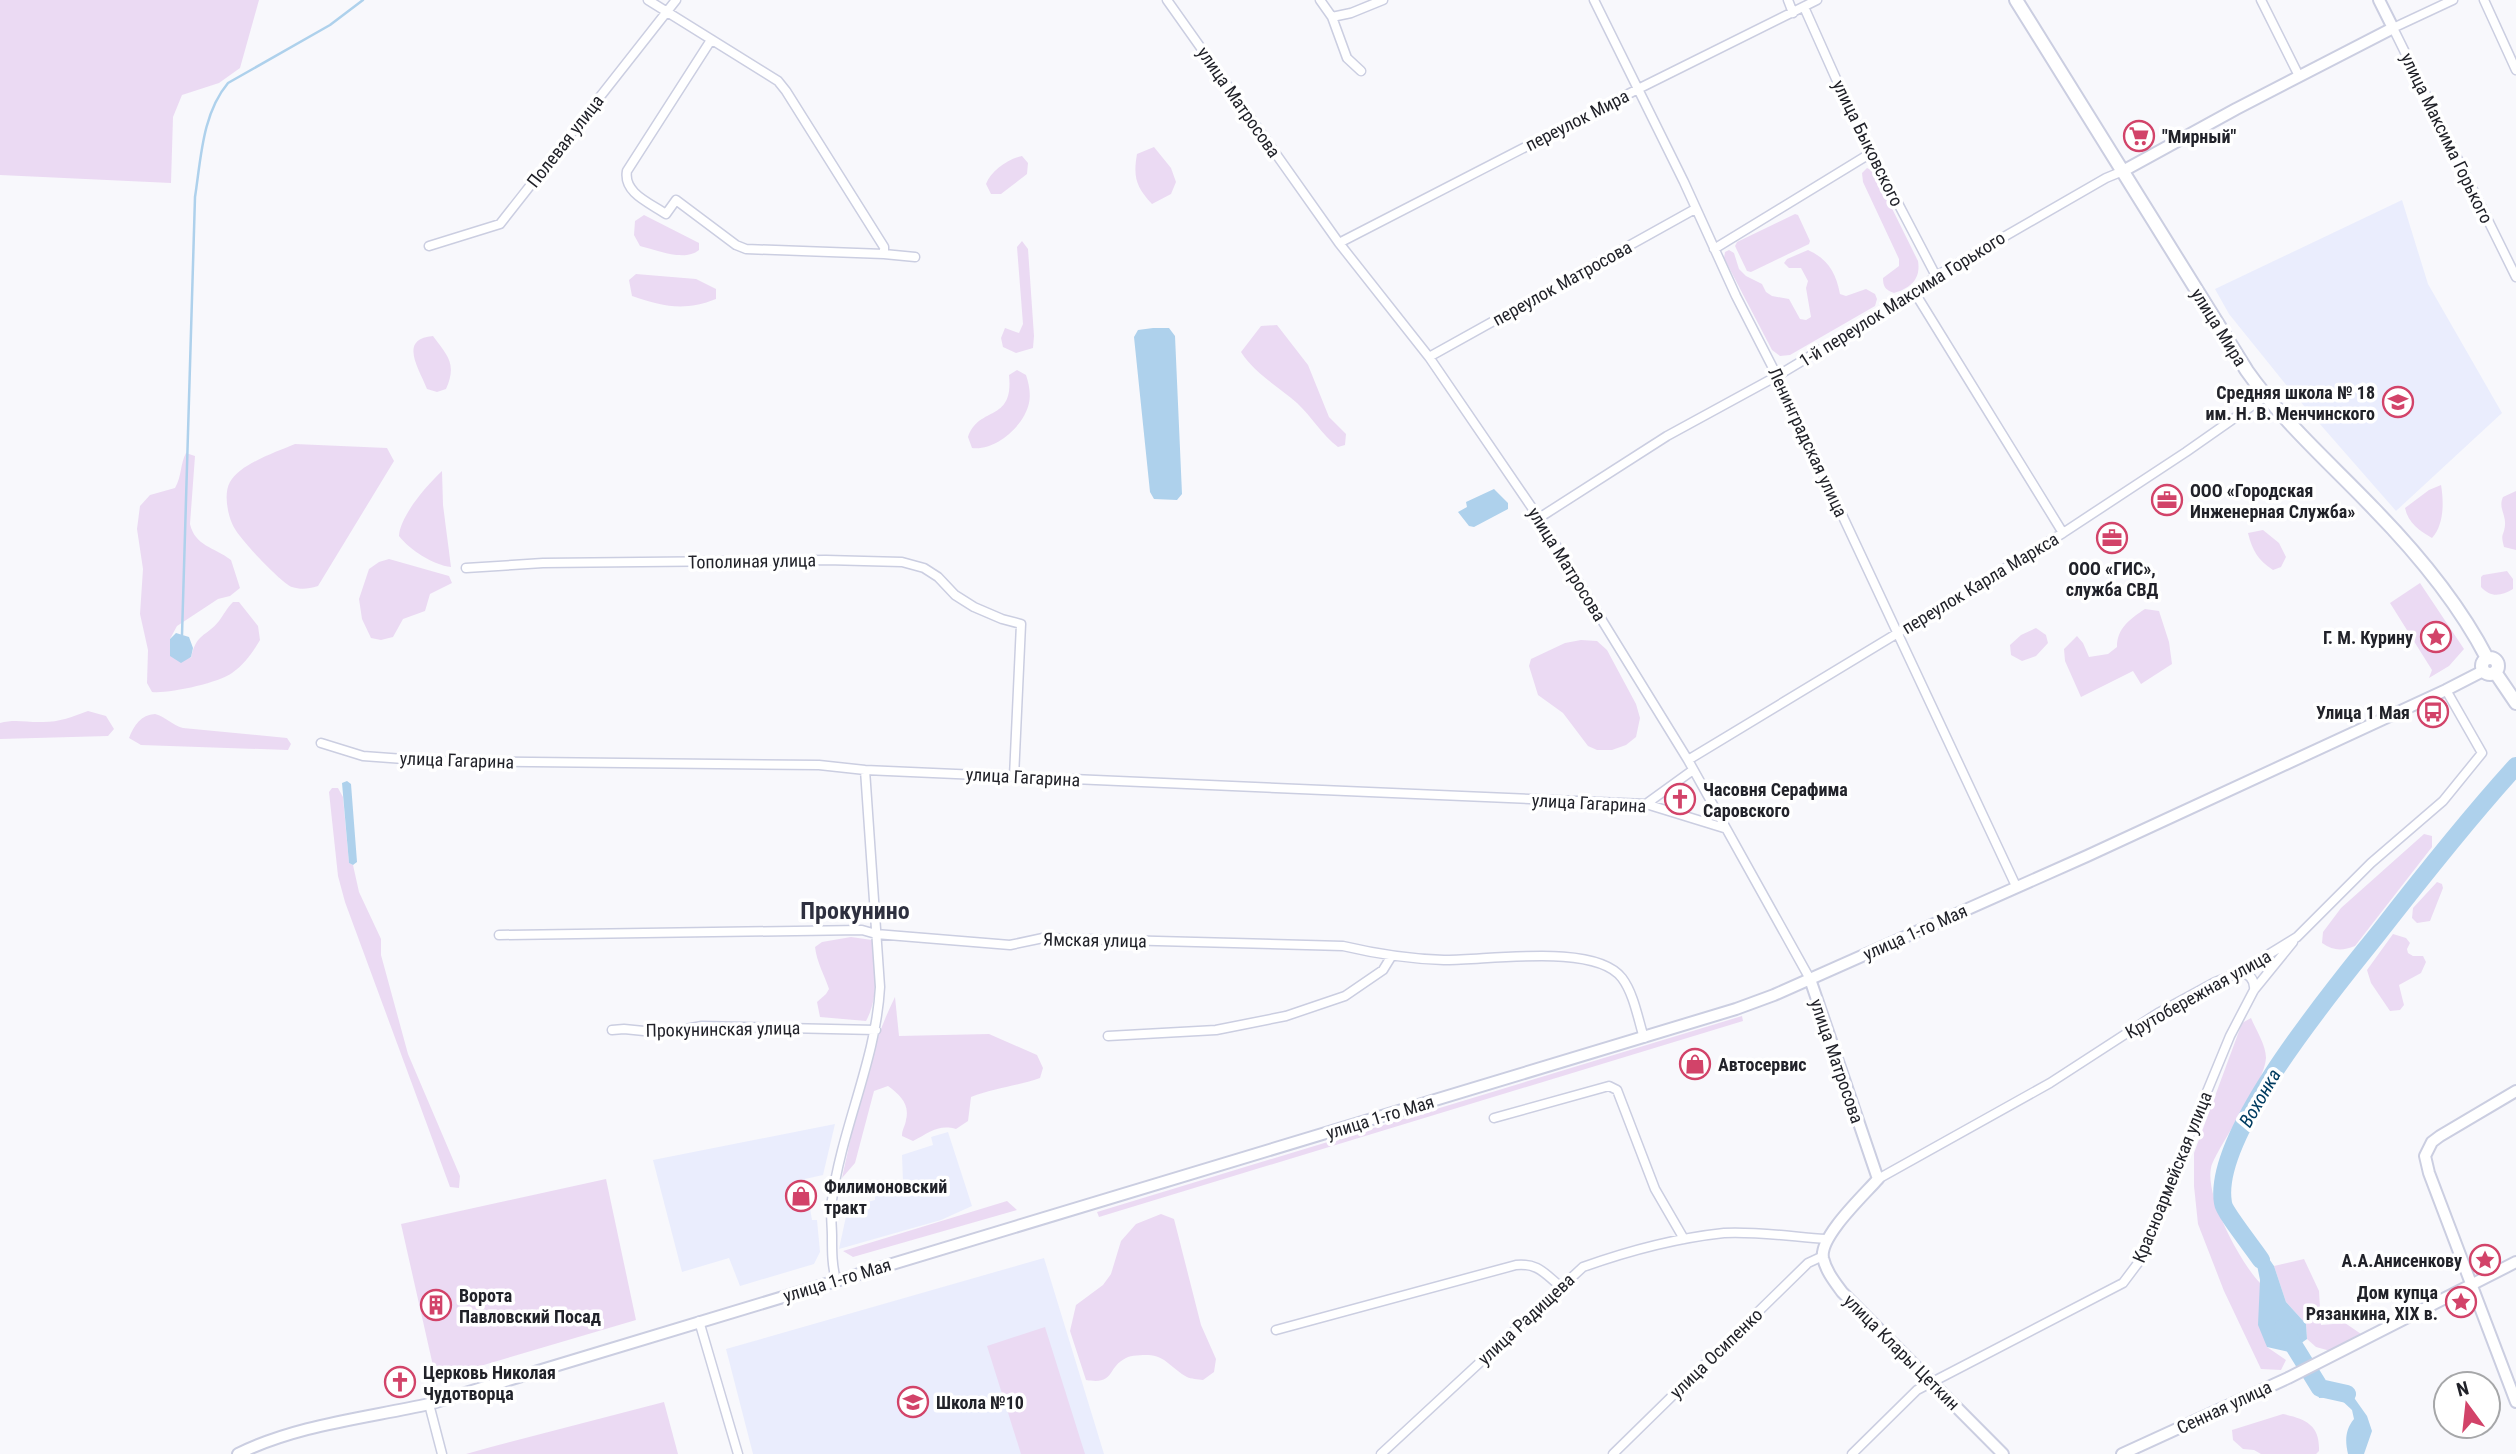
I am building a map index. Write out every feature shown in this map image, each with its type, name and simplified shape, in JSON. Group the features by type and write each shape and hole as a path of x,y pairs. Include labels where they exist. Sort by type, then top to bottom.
{"main road":[{"name":"улица Мира","path":"2016,0 2240,362 2266,396 2406,543 2478,640 2488,667 2516,703"}],"street":[{"path":"648,0 778,82 884,247 884,254"},
{"name":"Полевая улица","path":"429,246 500,225 676,0"},
{"name":"улица Матросова","path":"1167,0 1339,243 1429,357 1539,517 1688,760 1810,979 1878,1179"},
{"path":"1320,0 1332,17 1348,58 1361,71"},
{"path":"1332,17 1352,13 1383,0"},
{"name":"Ленинградская улица","path":"1594,0 1777,376 2016,886"},
{"path":"1788,0 1793,13"},
{"name":"переулок Мира","path":"1339,243 1817,0"},
{"path":"2261,0 2299,76"},
{"name":"улица Максима Горького","path":"2379,0 2516,277"},
{"path":"2123,171 2299,76 2454,0"},
{"path":"2484,0 2516,70"},
{"name":"улица Быковского","path":"1804,7 1871,153 1936,276"},
{"path":"710,40 627,171 625,180 629,188 666,214 676,200 736,245 746,249 915,257"},
{"path":"1714,249 1871,153"},
{"name":"1-й переулок Максима Горького","path":"1539,517 1667,436 1777,376 1915,292 1936,276 2106,178 2123,171"},
{"name":"переулок Матросова","path":"1429,357 1695,209"},
{"path":"2507,259 2516,254"},
{"path":"1915,292 2063,533"},
{"name":"переулок Карла Маркса","path":"1688,760 2063,533 2266,396"},
{"name":"Тополиная улица","path":"466,568 556,563 825,560 902,562 924,568 938,577 955,596 974,607 1021,624 1014,776"},
{"name":"улица 1-го Мая","path":"237,1454 308,1430 429,1404 1736,1009 1810,979 2016,886 2446,690 2488,667"},
{"name":"Крутобережная улица","path":"1826,1239 1878,1179 2050,1083 2158,1013 2214,982 2240,972 2297,937 2371,863 2443,801 2482,753 2446,690"},
{"name":"улица Гагарина","path":"321,743 363,756 431,761 819,765 865,770 1646,804 1724,828"},
{"path":"836,1280 832,1266 832,1200 848,1126 876,1030 880,987 865,770"},
{"path":"1646,804 1693,770"},
{"name":"Ямская улица","path":"499,935 862,930 876,934 1010,945 1043,937 1343,946 1391,957 1446,960 1563,956 1604,964 1621,976 1629,991 1644,1038"},
{"name":"Красноармейская улица","path":"1852,1454 1917,1390 2123,1283 2144,1255 2180,1157 2225,1048 2254,990 2297,937"},
{"path":"1108,1035 1216,1030 1286,1016 1345,996 1383,970 1391,957"},
{"path":"2240,972 2251,977 2254,990"},
{"name":"Прокунинская улица","path":"612,1030 664,1033 702,1026 876,1030"},
{"path":"1494,1118 1609,1086 1617,1090 1655,1189 1684,1239"},
{"path":"2516,1091 2440,1136 2432,1142 2425,1156 2429,1174 2516,1402"},
{"name":"улица Радищева","path":"1381,1454 1583,1266 1684,1239 1727,1233 1826,1239"},
{"path":"1823,1256 1826,1239"},
{"name":"улица Клары Цеткин","path":"1823,1256 1829,1273 1842,1292 2003,1454"},
{"name":"улица Осипенко","path":"1613,1454 1808,1263 1823,1256"},
{"name":"Сенная улица","path":"2122,1454 2332,1357 2516,1262"},
{"path":"1276,1330 1516,1265 1538,1267 1560,1286"},
{"path":"699,1321 738,1454"},
{"path":"429,1404 442,1454"}],"shaded area":[{"path":"0,0 259,0 240,68 219,83 182,95 173,117 171,183 0,175"},
{"path":"1154,147 1171,168 1176,182 1171,194 1152,204 1139,187 1135,169 1137,154"},
{"path":"1022,156 1028,163 1027,174 1001,194 991,194 986,184 996,170"},
{"path":"1867,168 1874,172 1918,261 1918,273 1913,282 1894,293 1885,287 1883,278 1899,266 1899,259 1863,182 1862,173"},
{"path":"2402,200 2428,284 2502,413 2396,511 2291,391 2229,314 2215,289"},
{"path":"1795,214 1798,215 1809,244 1751,272 1747,271 1735,246 1737,242"},
{"path":"644,215 699,243 699,250 678,255 640,246 634,235 635,221"},
{"path":"1022,241 1028,249 1034,336 1033,348 1016,353 1003,347 1001,338 1005,328 1019,333 1023,324 1017,247"},
{"path":"1729,250 1734,253 1739,269 1746,276 1762,284 1772,296 1789,299 1800,319 1811,317 1806,288 1808,281 1801,268 1789,268 1784,263 1808,250 1830,268 1840,294 1846,296 1866,289 1875,294 1875,306 1790,355 1780,356 1772,350 1724,258 1725,252"},
{"path":"636,274 696,279 716,289 716,299 683,306 643,300 632,296 629,280"},
{"path":"1277,325 1308,365 1329,417 1346,434 1345,445 1338,447 1332,442 1297,403 1260,373 1241,352 1261,326"},
{"path":"433,336 447,355 451,367 446,389 437,392 427,389 414,356 416,343 422,338"},
{"path":"1017,370 1026,375 1029,385 1026,412 1015,428 999,441 981,448 972,448 968,437 973,427 1001,407 1009,390 1009,375"},
{"path":"295,444 387,448 394,461 318,586 305,589 287,584 245,542 232,524 227,499 230,482 242,470 259,459"},
{"path":"186,453 195,456 190,524 192,531 201,542 231,560 240,588 177,626 170,639 191,658 199,640 219,621 233,602 239,602 258,626 260,640 244,662 225,677 193,687 152,692 147,683 148,650 140,614 143,569 137,529 140,506 150,495 175,488"},
{"path":"442,471 443,505 451,567 422,556 399,536 409,510"},
{"path":"2441,485 2442,513 2439,527 2432,538 2412,522 2405,508 2429,490"},
{"path":"2516,491 2516,550 2504,547 2502,537 2505,521 2501,504 2503,497"},
{"path":"2263,530 2279,543 2286,557 2281,567 2273,570 2256,554 2248,533"},
{"path":"389,559 449,576 452,583 430,594 425,611 403,619 393,637 381,640 371,638 362,619 359,599 369,569"},
{"path":"2507,571 2513,579 2513,589 2496,595 2481,587 2483,575"},
{"path":"2420,583 2464,649 2449,666 2429,678 2432,670 2390,603"},
{"path":"2145,609 2159,611 2169,642 2172,664 2141,684 2133,671 2081,697 2065,661 2064,649 2077,636 2089,657 2108,654 2117,647 2119,634 2125,625"},
{"path":"2036,628 2046,635 2048,643 2036,656 2022,661 2011,655 2010,645 2021,635"},
{"path":"1597,641 1607,650 1636,704 1640,718 1636,737 1626,745 1612,750 1597,750 1588,746 1563,713 1538,695 1529,666 1531,659 1565,643"},
{"path":"88,711 106,716 114,729 108,736 0,739 0,723 52,722"},
{"path":"155,714 183,728 287,738 291,744 288,750 141,745 129,738 139,722 146,716"},
{"path":"332,788 338,788 343,797 349,863 353,865 359,892 381,939 381,955 408,1054 460,1176 459,1188 450,1187 345,902 338,876 329,792"},
{"path":"2424,834 2432,836 2432,847 2355,946 2338,949 2322,943 2323,932 2341,908"},
{"path":"2437,882 2442,884 2443,888 2430,921 2417,923 2412,918 2413,908"},
{"path":"2393,934 2406,938 2410,943 2408,953 2423,956 2426,962 2421,973 2399,985 2404,1005 2400,1010 2390,1011 2371,983 2367,970"},
{"path":"851,937 872,940 875,981 870,1011 866,1021 820,1017 817,1002 829,989 815,947 822,942"},
{"path":"895,997 899,1036 989,1034 1037,1055 1043,1068 1040,1078 971,1097 968,1121 956,1129 939,1128 913,1141 902,1136 907,1109 900,1096 888,1086 874,1091 855,1163 842,1178 870,1063"},
{"path":"1742,1016 1743,1021 1099,1217 1097,1212"},
{"path":"2251,1018 2264,1048 2265,1063 2256,1087 2213,1163 2211,1180 2219,1212 2234,1245 2260,1283 2267,1347 2286,1360 2281,1370 2261,1369 2224,1291 2198,1224 2194,1186 2194,1153 2242,1023"},
{"path":"835,1124 823,1175 805,1179 812,1220 817,1220 820,1252 814,1264 740,1286 729,1258 682,1272 653,1160"},
{"path":"948,1132 972,1206 941,1220 839,1249 848,1207 875,1200 875,1192 903,1182 902,1155 933,1145 931,1137"},
{"path":"606,1179 636,1320 436,1379 401,1224"},
{"path":"1007,1201 1017,1210 853,1257 843,1251"},
{"path":"1161,1214 1174,1219 1201,1325 1216,1359 1214,1372 1203,1380 1190,1378 1159,1357 1140,1355 1120,1362 1107,1378 1086,1380 1070,1331 1076,1305 1103,1285 1111,1274 1121,1241 1136,1224"},
{"name":"Школа №10","path":"1044,1258 1104,1454 753,1454 726,1349"},
{"path":"2304,1259 2319,1291 2321,1325 2345,1323 2364,1336 2334,1352 2316,1347 2307,1339 2306,1324 2286,1302 2274,1266"},
{"path":"1045,1327 1085,1454 1021,1454 987,1346"},
{"path":"664,1402 678,1454 466,1454 491,1447"},
{"path":"2283,1414 2305,1421 2314,1429 2319,1442 2319,1451 2316,1454 2261,1454 2243,1449 2233,1440 2232,1430"}],"water":[{"path":"1169,328 1175,336 1182,494 1177,500 1154,499 1150,492 1134,337 1138,330"},
{"path":"1494,489 1508,503 1508,509 1474,527 1469,526 1458,512 1467,507 1466,502"},
{"path":"176,633 189,637 193,648 191,657 181,663 170,656 170,639"},
{"path":"347,781 351,784 357,862 353,865 349,863 342,783"},
{"path":"2256,1240 2274,1266 2286,1302 2306,1324 2307,1339 2289,1352 2267,1347 2258,1325 2260,1280 2257,1265 2249,1249 2249,1241"},
{"path":"2331,1388 2343,1388 2350,1392 2367,1416 2372,1431 2364,1454 2348,1454 2346,1436 2354,1419 2352,1410 2338,1397 2319,1398 2318,1393"}],"waterway":[{"path":"182,635 195,197 208,123 219,95 228,83 330,25 363,0"},
{"name":"Вохонка","path":"2261,1260 2223,1203 2224,1174 2236,1140 2255,1102 2334,990 2445,849 2516,766"},
{"name":"Вохонка","path":"2283,1328 2320,1388 2347,1394"}],"place":[{"name":"\"Мирный\"","path":"2139,136"},
{"name":"Средняя школа № 18 им. Н. В. Менчинского","path":"2398,402"},
{"name":"ООО «Городская Инженерная Служба»","path":"2167,500"},
{"name":"ООО «ГИС», служба СВД","path":"2112,538"},
{"name":"Г. М. Курину","path":"2436,637"},
{"name":"Улица 1 Мая","path":"2433,712"},
{"name":"Часовня Серафима Саровского","path":"1680,799"},
{"name":"Автосервис","path":"1695,1064"},
{"name":"Филимоновский тракт","path":"801,1196"},
{"name":"А.А.Анисенкову","path":"2485,1260"},
{"name":"Дом купца Рязанкина, XIX в.","path":"2461,1302"},
{"name":"Ворота Павловский Посад","path":"436,1305"},
{"name":"Церковь Николая Чудотворца","path":"400,1382"},
{"name":"Школа №10","path":"913,1402"}],"district":[{"name":"Прокунино","path":"855,911"}]}
